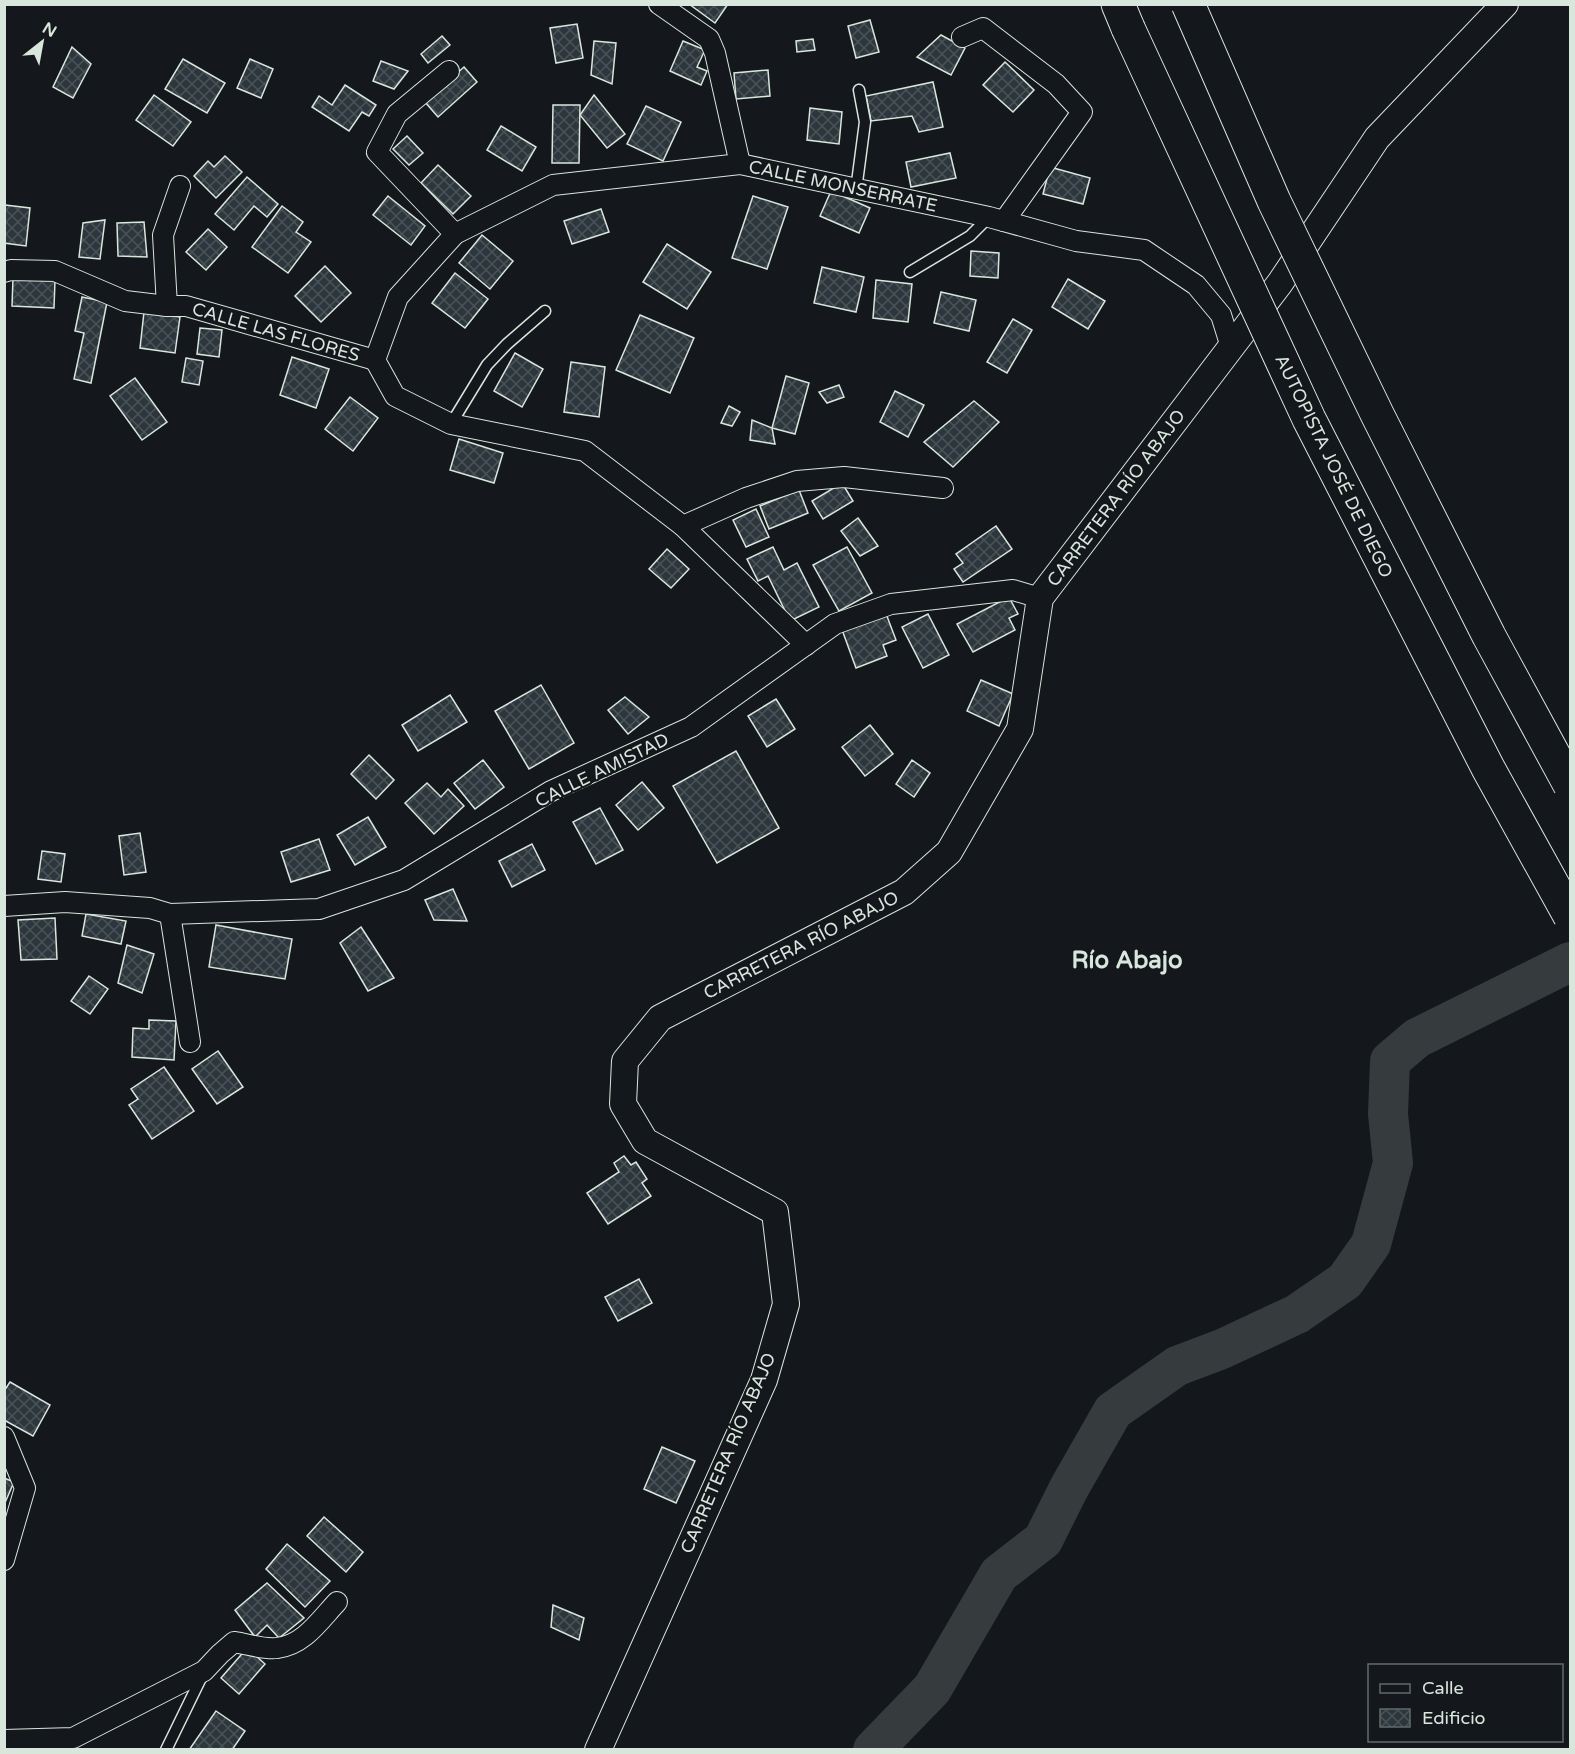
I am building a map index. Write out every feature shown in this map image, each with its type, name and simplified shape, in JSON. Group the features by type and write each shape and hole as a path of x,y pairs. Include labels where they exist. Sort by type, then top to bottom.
{"highway":[{"path":"1188,4 1274,201 1377,414 1489,636 1570,785"},
{"name":"AUTOPISTA JOSÉ DE DIEGO","path":"1123,16 1309,419 1471,736 1570,916"}],"street":[{"path":"659,4 709,39 715,53 740,164"},
{"name":"CARRETERA RÍO ABAJO","path":"598,1749 764,1380 786,1304 775,1212 645,1141 623,1104 625,1061 660,1018 904,892 950,852 1020,729 1040,598 1280,284 1377,138 1505,4"},
{"path":"962,37 983,28 1056,84 1082,112 996,219"},
{"path":"449,71 397,114 377,152 455,234"},
{"name":"CALLE MONSERRATE","path":"375,360 398,297 455,234 554,185 740,164 996,219 1076,241 1144,250 1196,285 1221,315 1231,347"},
{"path":"167,306 163,235 180,186"},
{"name":"CALLE LAS FLORES","path":"4,272 11,270 56,271 125,301 186,306 375,360"},
{"path":"375,360 395,396 451,424 585,451 682,526 806,645"},
{"path":"682,526 746,498 796,481 844,477 943,488"},
{"name":"CALLE AMISTAD","path":"4,906 65,902 150,908 170,914 319,909 404,880 551,791 691,727 835,624 891,604 1013,590 1040,598"},
{"path":"170,914 190,1042"},
{"path":"4,1437 25,1488 4,1560"},
{"path":"4,1740 73,1738 204,1671 234,1642 276,1648 293,1644 307,1635 337,1602"}],"lane":[{"path":"856,190 865,123 859,90"},
{"path":"910,272 996,219"},
{"path":"451,424 487,365 545,311"},
{"path":"166,1749 204,1671"}],"building":[{"path":"689,4 728,4 715,23"},
{"path":"870,20 879,52 856,58 848,26"},
{"path":"577,24 583,58 556,63 550,28"},
{"path":"941,35 965,48 951,75 917,57"},
{"path":"442,36 450,45 428,63 421,54"},
{"path":"813,39 815,50 797,52 796,41"},
{"path":"594,41 616,43 612,84 591,75"},
{"path":"683,41 705,50 697,67 707,71 701,85 670,71"},
{"path":"72,47 91,64 73,98 53,87"},
{"path":"183,59 225,83 207,113 165,89"},
{"path":"250,59 273,69 261,98 237,88"},
{"path":"381,61 408,71 394,89 373,81"},
{"path":"1005,62 1034,90 1013,112 983,85"},
{"path":"464,67 477,82 438,117 425,102"},
{"path":"768,70 770,96 736,99 734,73"},
{"path":"933,82 943,127 919,132 912,116 871,121 866,96"},
{"path":"345,85 376,105 369,116 362,112 349,131 312,107 319,96 332,105"},
{"path":"154,95 191,122 173,146 136,120"},
{"path":"594,95 625,134 607,148 580,115"},
{"path":"553,105 580,105 579,163 552,163"},
{"path":"646,106 681,122 663,161 627,144"},
{"path":"810,108 842,112 839,144 807,140"},
{"path":"501,126 536,147 522,171 487,150"},
{"path":"407,136 423,153 409,165 393,149"},
{"path":"950,153 956,178 911,187 906,162"},
{"path":"225,156 242,172 216,198 194,176 208,161 214,167"},
{"path":"438,165 471,196 453,214 421,183"},
{"path":"1050,167 1090,178 1083,204 1043,194"},
{"path":"247,177 278,204 267,217 254,206 234,230 215,214"},
{"path":"831,191 870,208 859,233 820,216"},
{"path":"388,196 425,226 411,245 373,215"},
{"path":"753,196 788,207 767,269 732,258"},
{"path":"5,205 30,208 26,246 4,243"},
{"path":"282,206 303,222 296,232 311,242 288,273 252,247"},
{"path":"601,209 609,232 572,244 564,221"},
{"path":"105,220 100,259 79,257 83,223"},
{"path":"144,222 147,257 118,256 117,223"},
{"path":"208,229 227,247 206,270 186,252"},
{"path":"482,235 513,261 490,289 459,263"},
{"path":"667,244 711,272 687,309 643,282"},
{"path":"971,251 999,253 998,278 970,276"},
{"path":"325,266 351,293 321,322 295,296"},
{"path":"822,267 864,277 856,312 814,303"},
{"path":"455,273 488,299 465,328 432,303"},
{"path":"13,278 55,280 54,308 12,306"},
{"path":"1068,279 1105,301 1088,329 1052,307"},
{"path":"876,280 912,284 908,322 873,318"},
{"path":"941,292 976,300 969,331 934,323"},
{"path":"82,297 107,302 91,383 74,379 84,333 75,331"},
{"path":"144,312 180,317 175,353 140,348"},
{"path":"640,315 694,338 670,393 616,370"},
{"path":"1013,319 1032,330 1007,373 987,362"},
{"path":"200,328 222,330 219,357 197,354"},
{"path":"515,353 543,369 522,407 494,391"},
{"path":"292,357 329,369 316,408 280,395"},
{"path":"186,358 203,361 199,385 182,382"},
{"path":"571,362 605,367 599,417 564,412"},
{"path":"786,376 809,383 795,434 772,428"},
{"path":"135,378 167,422 142,440 110,396"},
{"path":"839,385 844,397 827,403 819,392"},
{"path":"895,391 924,405 908,437 880,422"},
{"path":"350,397 378,418 353,451 325,429"},
{"path":"974,401 999,422 953,467 924,442"},
{"path":"729,406 740,412 732,426 721,423"},
{"path":"752,420 772,428 775,444 750,440"},
{"path":"459,439 503,453 494,483 450,470"},
{"path":"842,483 853,501 823,519 812,501"},
{"path":"799,490 808,513 769,529 760,506"},
{"path":"756,509 769,537 746,547 733,520"},
{"path":"858,518 878,546 860,556 841,531"},
{"path":"996,526 1012,549 963,582 954,569 963,563 956,554"},
{"path":"773,547 784,570 797,563 819,607 790,621 768,576 758,581 747,559"},
{"path":"847,547 872,593 839,611 813,565"},
{"path":"667,549 689,569 671,588 649,569"},
{"path":"1009,597 1018,614 1009,618 1015,630 973,652 957,624"},
{"path":"885,611 896,640 883,645 887,656 856,668 841,627"},
{"path":"928,614 949,655 923,668 902,627"},
{"path":"981,680 1013,694 999,726 967,711"},
{"path":"541,685 574,743 529,769 495,711"},
{"path":"450,695 467,722 418,751 402,725"},
{"path":"625,697 649,717 628,734 608,710"},
{"path":"776,699 795,729 767,747 748,716"},
{"path":"870,725 893,754 865,776 842,747"},
{"path":"736,751 779,828 717,863 673,786"},
{"path":"369,755 394,780 376,799 351,774"},
{"path":"483,760 504,787 475,809 454,783"},
{"path":"912,760 930,773 914,797 896,784"},
{"path":"642,782 664,808 638,830 616,805"},
{"path":"427,783 441,797 448,789 464,806 434,834 405,803"},
{"path":"600,808 623,850 596,864 573,822"},
{"path":"368,817 386,847 355,865 337,835"},
{"path":"140,833 146,872 124,875 119,836"},
{"path":"319,839 330,870 291,882 281,852"},
{"path":"532,844 545,870 512,887 499,861"},
{"path":"42,851 65,854 61,882 38,879"},
{"path":"453,889 467,921 434,920 425,900"},
{"path":"86,914 126,921 121,944 82,936"},
{"path":"55,918 57,959 21,960 18,920"},
{"path":"216,925 292,939 285,979 209,967"},
{"path":"361,927 394,978 368,991 340,943"},
{"path":"127,945 154,954 142,993 118,983"},
{"path":"89,976 108,989 90,1014 71,1001"},
{"path":"149,1020 176,1021 174,1060 132,1057 133,1028 149,1029"},
{"path":"218,1051 243,1087 217,1104 192,1069"},
{"path":"164,1067 194,1111 152,1139 129,1105 138,1099 131,1089"},
{"path":"624,1156 631,1165 636,1162 647,1179 642,1183 651,1196 608,1224 587,1193 619,1172 614,1163"},
{"path":"639,1279 652,1303 618,1321 605,1297"},
{"path":"10,1382 50,1405 33,1436 4,1420 4,1391"},
{"path":"662,1447 695,1461 676,1503 644,1489"},
{"path":"4,1478 14,1482 4,1505"},
{"path":"324,1517 363,1552 346,1572 307,1536"},
{"path":"287,1544 330,1581 305,1607 266,1569"},
{"path":"267,1583 304,1618 279,1638 267,1625 255,1637 235,1610"},
{"path":"553,1605 584,1618 579,1640 551,1627"},
{"path":"247,1648 265,1664 239,1694 221,1678"},
{"path":"216,1711 245,1731 232,1750 189,1750"}],"waterway":[{"path":"873,1750 932,1689 999,1574 1043,1540 1069,1488 1113,1411 1177,1366 1222,1349 1297,1314 1345,1281 1371,1244 1393,1163 1388,1114 1390,1061 1417,1038 1570,962"}],"district":[{"name":"Río Abajo","path":"1127,960"}]}
